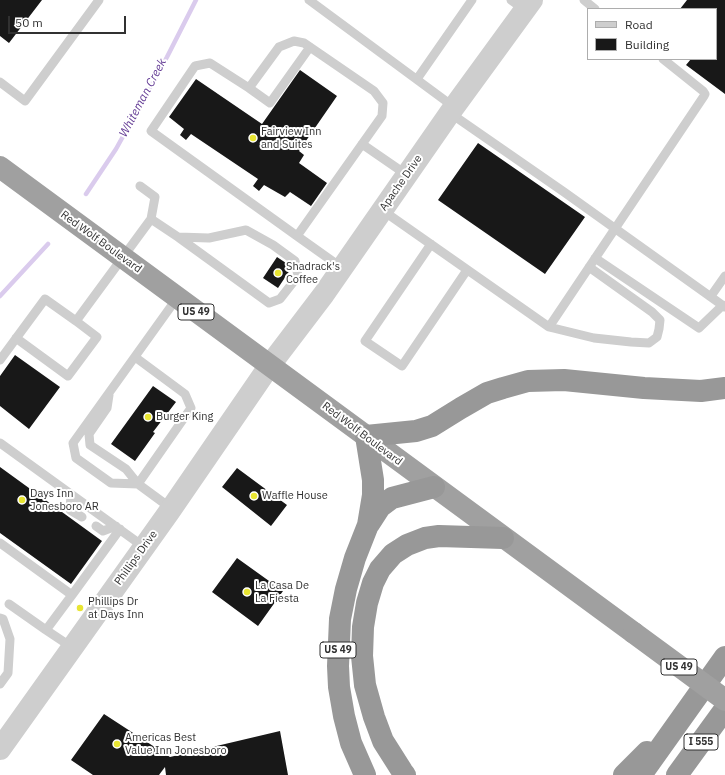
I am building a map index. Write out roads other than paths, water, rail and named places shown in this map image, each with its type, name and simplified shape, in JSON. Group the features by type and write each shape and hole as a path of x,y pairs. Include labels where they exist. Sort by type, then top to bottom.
{"highway":[{"name":"Red Wolf Boulevard","path":"0,167 725,700"},
{"path":"366,436 416,431 432,426 487,393 528,382 564,380 644,388 701,391 725,388"},
{"name":"US 49","path":"365,775 351,743 344,716 339,687 338,650 340,619 346,589 355,558 368,525 373,495 373,480 366,436"},
{"path":"368,525 380,507 392,498 434,487"},
{"path":"405,775 384,741 374,717 365,686 362,656 363,627 367,603 373,584 380,569 393,554 407,545 425,538 439,536 503,538"},
{"path":"641,775 725,657"},
{"name":"I 555","path":"677,775 725,709"},
{"path":"624,775 680,720"}],"street":[{"name":"Apache Drive","path":"270,365 324,294 452,110 523,3"},
{"name":"Phillips Drive","path":"0,749 172,509 270,365"}],"lane":[{"path":"0,82 26,101 99,0"},
{"path":"308,0 416,79 452,110 724,306 699,328 595,258"},
{"path":"416,79 472,0"},
{"path":"584,0 594,8"},
{"path":"249,88 279,47 294,41 304,43 374,91 383,103 382,116 297,236"},
{"path":"310,47 270,103 210,63 195,66 151,131 342,268"},
{"path":"548,327 705,94 664,60"},
{"path":"362,144 407,175"},
{"path":"76,321 151,219 155,197 140,186"},
{"path":"382,210 548,327 594,338 631,342 649,343 656,337 660,320 652,312 589,267"},
{"path":"151,219 269,303 280,299 298,276 295,261 273,245 246,230 209,238 178,237"},
{"path":"431,244 365,341 402,366 467,270"},
{"path":"711,296 725,276"},
{"path":"138,484 111,483 76,458 73,443 177,298"},
{"path":"0,360 16,338 45,299 97,337 68,376 16,338"},
{"path":"135,357 185,394 191,408 138,484"},
{"path":"109,393 107,408 89,434 90,445 126,470 138,484 172,509"},
{"path":"0,443 144,547"},
{"path":"71,494 70,510 82,517"},
{"path":"96,526 103,531 118,528"},
{"path":"46,630 118,528"},
{"path":"0,542 72,595"},
{"path":"9,604 73,648"},
{"path":"0,618 3,619 10,639 8,673 0,684"}],"waterway":[{"name":"Whiteman Creek","path":"86,194 116,149 167,57 196,0"},
{"name":"Whiteman Creek","path":"0,296 48,244"}],"place":[{"name":"Fairview Inn and Suites","path":"253,138"},
{"name":"Shadrack's Coffee","path":"278,273"},
{"name":"Burger King","path":"148,417"},
{"name":"Waffle House","path":"254,496"},
{"name":"Days Inn Jonesboro AR","path":"22,500"},
{"name":"La Casa De La Fiesta","path":"247,592"},
{"name":"Phillips Dr at Days Inn","path":"80,608"},
{"name":"Americas Best Value Inn Jonesboro","path":"117,744"}]}
